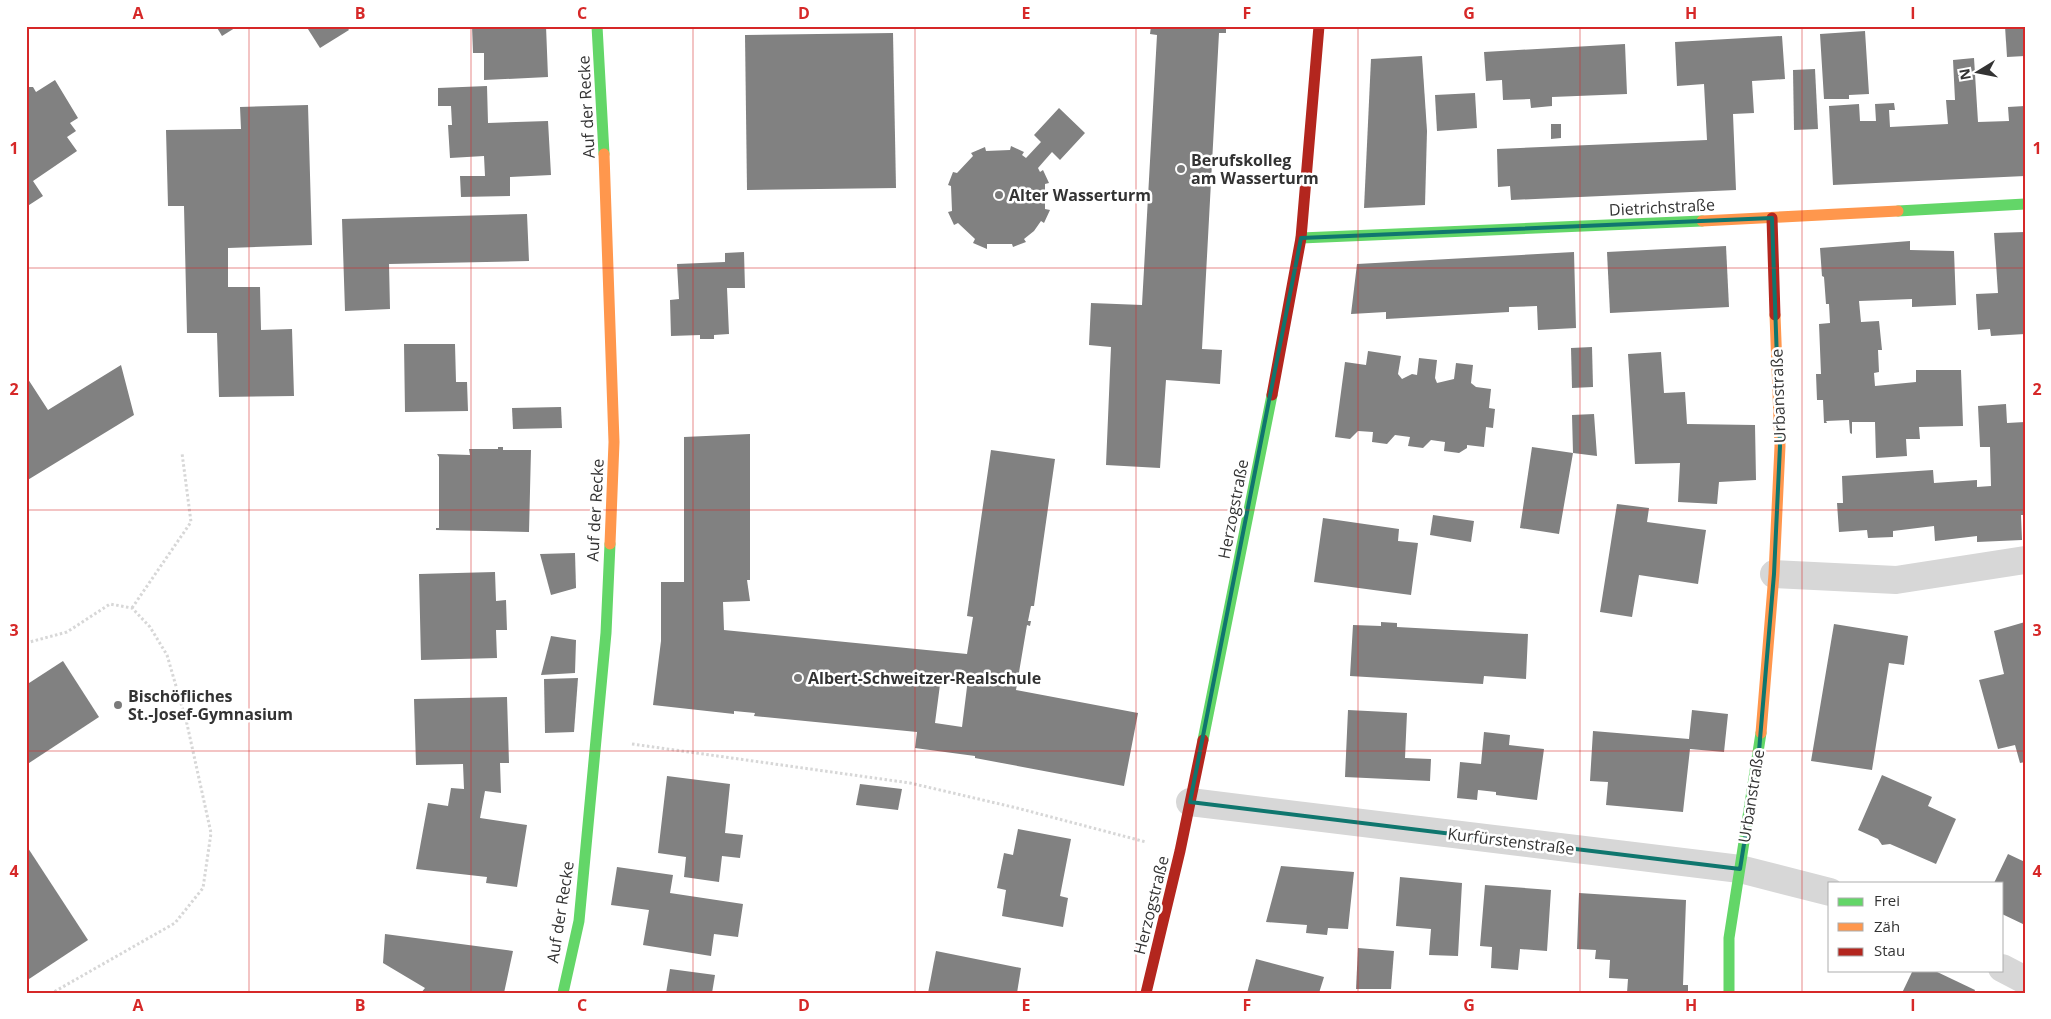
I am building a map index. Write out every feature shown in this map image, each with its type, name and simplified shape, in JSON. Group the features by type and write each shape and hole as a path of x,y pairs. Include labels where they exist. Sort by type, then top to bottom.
{"street":[{"name":"Auf der Recke","path":"563,993 579,921 597,739 606,634 614,442 606,193 597,26"},
{"name":"Herzogstraße","path":"1146,993 1180,851 1257,475 1301,238 1319,26"},
{"name":"Dietrichstraße","path":"1301,238 1772,218 2025,204"},
{"name":"Urbanstraße","path":"1729,993 1729,938 1759,751 1774,574 1780,446 1772,218"},
{"path":"1774,574 1896,580 2025,560"},
{"name":"Kurfürstenstraße","path":"1190,802 1740,869 1828,891"},
{"path":"2004,969 2025,980"}],"path":[{"path":"132,608 191,522 182,452"},
{"path":"26,643 67,632 110,604 132,608 150,628 167,655 187,724 211,833 203,888 174,923 52,993"},
{"path":"597,739 910,782 1180,851"}],"highlighted area":[{"path":"1772,218 1780,446 1774,574 1759,751 1740,869 1190,802 1301,238"}],"building":[{"path":"216,26 238,26 222,36"},
{"path":"306,26 346,26 349,30 320,48"},
{"path":"472,26 546,26 548,77 484,80 484,53 473,53"},
{"name":"Berufskolleg am Wasserturm","path":"1151,26 1226,26 1226,33 1219,33 1202,349 1222,350 1220,384 1166,380 1160,468 1106,465 1111,347 1089,345 1091,303 1142,305 1157,35 1150,34"},
{"path":"2005,26 2025,26 2025,56 2007,57"},
{"path":"1865,31 1869,94 1849,95 1849,99 1824,99 1820,34"},
{"path":"893,33 896,188 747,190 745,35"},
{"path":"1782,36 1785,79 1752,81 1754,113 1733,114 1736,190 1511,200 1510,186 1498,187 1497,149 1707,140 1704,84 1677,86 1675,42"},
{"path":"1625,44 1627,94 1552,97 1552,106 1531,108 1530,99 1503,100 1502,80 1486,81 1484,52"},
{"path":"1422,56 1427,131 1425,205 1364,208 1371,59"},
{"path":"1974,58 1978,122 2009,121 2008,107 2025,106 2025,176 1833,185 1829,106 1859,104 1860,121 1876,121 1875,104 1894,103 1895,110 1889,110 1890,127 1948,124 1946,100 1955,100 1953,60"},
{"path":"1815,69 1818,129 1794,130 1793,70"},
{"path":"55,80 78,118 70,123 76,131 67,137 77,151 33,181 43,196 26,207 26,87 33,87 36,92"},
{"path":"487,86 488,123 548,121 551,175 510,177 510,196 461,197 460,176 485,176 484,156 450,158 448,125 452,125 451,106 438,106 438,88"},
{"path":"1475,93 1477,128 1437,131 1435,95"},
{"path":"308,105 312,245 228,248 228,287 260,287 261,330 292,329 294,396 219,397 217,333 187,333 184,206 168,206 166,130 241,129 240,107"},
{"name":"Alter Wasserturm","path":"1059,108 1085,133 1060,160 1052,152 1038,168 1040,172 1043,170 1049,183 1045,184 1045,209 1050,210 1044,223 1041,221 1034,231 1024,239 1026,242 1013,247 1012,244 987,244 987,249 973,243 975,239 958,223 954,225 948,212 952,211 951,186 948,185 953,172 957,173 973,156 971,153 985,147 986,151 1010,150 1011,146 1024,152 1022,155 1026,158 1041,142 1034,135"},
{"path":"1551,124 1561,124 1561,138 1551,139"},
{"path":"527,214 529,261 389,264 390,309 345,311 342,219"},
{"path":"2025,232 2025,334 1991,336 1990,329 1978,330 1976,294 1998,293 1994,233"},
{"path":"1910,241 1910,250 1954,251 1956,305 1912,307 1912,299 1859,301 1861,322 1879,321 1882,350 1878,350 1879,372 1874,373 1875,386 1916,382 1916,370 1961,370 1963,426 1919,427 1920,439 1906,439 1907,456 1876,458 1875,422 1852,422 1852,434 1850,433 1849,420 1826,421 1827,423 1824,423 1823,400 1817,400 1816,374 1821,374 1819,324 1830,323 1829,304 1826,304 1824,277 1822,276 1820,248"},
{"path":"1726,246 1729,307 1610,313 1607,252"},
{"path":"744,252 745,288 727,288 729,334 714,335 714,339 700,339 700,335 671,336 670,300 679,299 677,264 725,262 725,253"},
{"path":"1574,252 1576,328 1538,330 1537,306 1509,307 1509,312 1386,319 1386,312 1351,314 1357,264"},
{"path":"404,344 455,344 456,382 467,382 468,411 405,412"},
{"path":"1592,347 1593,387 1572,388 1571,348"},
{"path":"1368,351 1401,356 1398,374 1402,379 1412,374 1417,375 1419,358 1437,360 1435,378 1437,383 1454,379 1456,363 1473,365 1471,383 1476,387 1491,389 1489,408 1495,409 1493,428 1486,427 1484,447 1467,445 1467,448 1459,453 1444,451 1445,442 1431,440 1423,448 1408,446 1410,437 1395,435 1387,444 1372,442 1373,432 1358,431 1350,439 1335,437 1345,362 1366,365"},
{"path":"1661,352 1664,393 1685,392 1687,424 1755,425 1756,480 1719,482 1717,504 1678,502 1680,463 1635,464 1628,354"},
{"path":"121,365 134,415 26,481 26,376 48,410"},
{"path":"2006,404 2007,423 2025,422 2025,515 2021,515 2022,540 1977,542 1977,536 1935,541 1934,526 1893,531 1893,537 1868,538 1867,530 1839,532 1837,503 1843,503 1842,476 1933,470 1934,483 1977,480 1977,487 1991,486 1990,447 1980,447 1978,406"},
{"path":"561,407 562,428 513,429 512,408"},
{"path":"1594,414 1597,456 1573,453 1572,415"},
{"path":"750,434 750,580 747,580 750,601 723,602 724,630 967,654 973,617 967,616 991,450 1055,459 1034,606 1031,606 1028,621 1031,621 1030,626 1027,625 1016,690 1138,713 1124,786 975,758 975,756 915,748 917,732 754,716 755,713 734,711 734,714 653,705 661,641 661,582 684,582 684,437","holes":["941,677 968,679 962,727 935,723"]},
{"path":"498,447 503,447 503,450 531,450 529,532 436,530 436,528 439,528 439,457 437,454 470,455 469,449 498,449"},
{"path":"1532,447 1573,453 1559,534 1520,528"},
{"path":"1617,504 1649,508 1647,522 1706,530 1698,584 1639,575 1632,617 1600,612"},
{"path":"1433,515 1474,521 1471,542 1430,535"},
{"path":"1323,518 1399,529 1398,541 1418,543 1411,595 1314,582"},
{"path":"575,553 576,588 551,595 540,554"},
{"path":"495,572 496,601 506,600 507,630 496,630 497,658 421,660 419,574"},
{"path":"1381,622 1397,623 1397,627 1528,634 1526,679 1484,676 1483,684 1350,676 1353,625 1381,626"},
{"path":"2025,622 2025,762 2020,763 2015,745 1998,749 1979,680 2004,674 1994,631"},
{"path":"1834,624 1908,636 1904,665 1889,663 1872,770 1811,761"},
{"path":"551,636 576,640 575,673 541,675"},
{"path":"63,661 99,717 26,765 26,685"},
{"path":"578,678 574,732 545,733 544,679"},
{"path":"507,697 509,763 500,763 501,793 485,791 480,818 527,825 517,887 486,883 487,877 416,869 428,803 448,806 451,788 464,789 463,764 416,765 414,699"},
{"path":"1348,710 1407,713 1405,758 1431,759 1430,781 1345,777"},
{"path":"1692,710 1728,714 1724,752 1690,749 1683,812 1606,805 1608,782 1590,781 1593,731 1689,739"},
{"path":"1484,732 1510,735 1509,745 1544,749 1537,800 1496,795 1496,792 1478,790 1477,800 1457,798 1460,762 1481,764"},
{"path":"1882,775 1932,797 1928,806 1956,819 1936,864 1890,844 1882,845 1878,839 1858,830"},
{"path":"667,776 730,784 725,833 743,835 740,858 722,856 719,882 684,877 686,857 658,853"},
{"path":"860,784 902,789 898,810 856,805"},
{"path":"1018,829 1071,839 1060,896 1068,898 1063,927 1002,916 1006,890 997,888 1004,853 1013,855"},
{"path":"26,845 88,940 26,981"},
{"path":"2008,854 2025,862 2025,925 2004,915 2004,882 1994,882"},
{"path":"1281,866 1354,872 1348,929 1328,928 1327,935 1306,933 1307,925 1266,922"},
{"path":"617,867 673,875 670,893 743,904 738,937 714,934 711,956 643,945 649,910 611,905"},
{"path":"1400,877 1462,883 1458,956 1429,955 1431,929 1396,926"},
{"path":"1485,885 1551,890 1547,951 1520,949 1518,970 1491,968 1492,947 1480,946"},
{"path":"1579,893 1686,900 1683,985 1688,985 1688,993 1627,993 1628,979 1609,978 1610,960 1595,959 1596,950 1577,949"},
{"path":"385,934 513,951 504,993 421,993 425,988 383,963"},
{"path":"1358,948 1394,951 1391,989 1356,989"},
{"path":"936,951 1021,968 1017,993 928,993"},
{"path":"1256,959 1324,977 1319,993 1247,993"},
{"path":"670,969 715,975 712,993 666,993"},
{"path":"1912,972 1937,972 1975,990 1974,993 1902,993"}],"traffic: fast":[{"path":"597,26 604,154"},
{"path":"1898,211 2025,204"},
{"path":"1301,238 1702,221"},
{"path":"1203,740 1272,395"},
{"path":"563,993 579,921 606,633 610,544"},
{"path":"1729,993 1729,938 1761,733"}],"traffic: slow":[{"path":"604,154 614,442 610,544"},
{"path":"1702,221 1898,211"},
{"path":"1761,733 1774,574 1780,446 1775,315"}],"traffic: jam":[{"path":"1272,395 1301,238 1319,26"},
{"path":"1772,218 1775,315"},
{"path":"1146,993 1180,851 1203,740"}],"place":[{"name":"Berufskolleg am Wasserturm","path":"1181,169"},
{"name":"Alter Wasserturm","path":"999,195"},
{"name":"Albert-Schweitzer-Realschule","path":"798,678"},
{"name":"Bischöfliches St.-Josef-Gymnasium","path":"118,705"}]}
